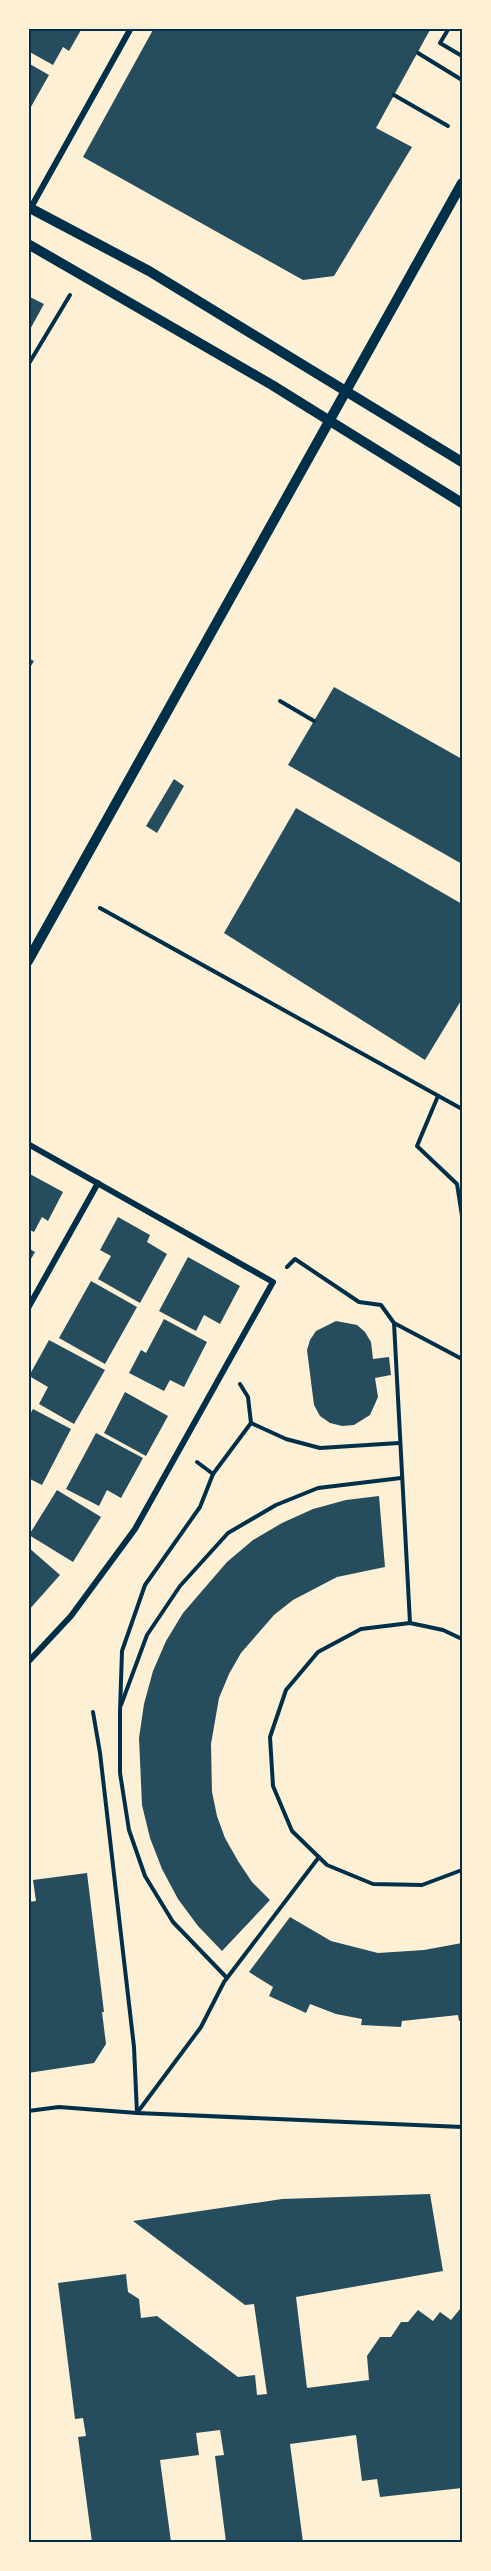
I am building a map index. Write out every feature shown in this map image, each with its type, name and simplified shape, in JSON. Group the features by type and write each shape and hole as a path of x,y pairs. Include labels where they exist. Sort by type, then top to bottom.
{"street":[{"path":"131,28 29,208 149,271 462,462"},
{"path":"28,961 462,183"},
{"path":"28,244 191,337 462,503"},
{"path":"28,1144 273,1282 135,1529 71,1616 28,1662"},
{"path":"28,1308 98,1183"}],"path":[{"path":"449,28 440,43 462,56"},
{"path":"417,53 462,80"},
{"path":"394,96 448,126"},
{"path":"28,365 71,295"},
{"path":"280,701 314,721"},
{"path":"100,908 462,1109"},
{"path":"438,1096 417,1146 457,1184 462,1216"},
{"path":"273,1282 295,1260 359,1302 381,1305 394,1323 462,1359"},
{"path":"394,1323 410,1623"},
{"path":"227,1363 248,1397 251,1423 213,1474 200,1507 145,1585 122,1651 120,1708 120,1773 129,1830 145,1876 173,1922 227,1977"},
{"path":"251,1423 286,1438 320,1448 399,1443"},
{"path":"120,1708 147,1635 180,1586 228,1533 276,1505 318,1488 401,1478"},
{"path":"462,1639 443,1630 410,1623 361,1629 318,1652 286,1690 270,1737 273,1786 292,1831 327,1865 373,1884 422,1885 462,1870"},
{"path":"93,1712 100,1753 134,2047 137,2113"},
{"path":"137,2113 201,2027 227,1977 319,1857"},
{"path":"28,2111 59,2107 137,2113 462,2127"}],"building":[{"path":"28,28 78,28 81,30 69,51 63,47 53,65 28,51"},
{"path":"154,28 431,28 376,128 412,147 334,276 303,280 83,157"},
{"path":"28,63 49,75 28,112"},
{"path":"28,296 44,304 28,333"},
{"path":"28,658 34,661 28,671"},
{"path":"334,687 462,759 462,864 288,765"},
{"path":"174,779 184,786 157,833 146,826"},
{"path":"296,808 462,904 462,999 425,1060 224,933"},
{"path":"28,1173 63,1192 48,1221 42,1217 34,1232 28,1229"},
{"path":"118,1217 150,1235 147,1242 167,1254 140,1303 98,1279 111,1256 100,1250"},
{"path":"28,1248 35,1252 28,1264"},
{"path":"188,1257 240,1286 220,1324 204,1315 196,1331 159,1311"},
{"path":"91,1281 137,1307 105,1364 59,1338"},
{"path":"164,1319 207,1342 184,1387 170,1380 164,1391 129,1373 141,1350 146,1353"},
{"path":"336,1321 357,1325 365,1332 371,1342 373,1359 389,1357 391,1375 375,1378 378,1397 370,1415 354,1425 342,1426 330,1423 320,1416 314,1405 307,1350 316,1331"},
{"path":"49,1340 105,1370 74,1424 39,1404 48,1387 29,1376"},
{"path":"125,1392 168,1416 146,1456 104,1433"},
{"path":"33,1409 71,1429 42,1485 28,1478 28,1418"},
{"path":"96,1433 143,1458 121,1498 107,1490 99,1506 66,1489"},
{"path":"57,1490 101,1517 73,1562 29,1535"},
{"path":"379,1496 385,1567 337,1577 293,1600 274,1615 241,1653 219,1698 211,1744 212,1792 217,1816 225,1838 238,1861 252,1882 270,1900 222,1951 198,1926 178,1899 162,1869 150,1838 142,1805 139,1738 144,1704 153,1671 166,1641 183,1613 227,1562 253,1540 313,1509 346,1500"},
{"path":"28,1547 60,1575 28,1611"},
{"path":"87,1873 106,2044 94,2063 28,2073 28,1902 36,1901 33,1880"},
{"path":"290,1917 331,1941 378,1953 424,1950 462,1943 462,2020 459,2021 458,2015 402,2021 401,2027 361,2025 362,2019 336,2014 310,2004 306,2013 269,1996 273,1987 249,1972"},
{"path":"430,2194 443,2271 296,2297 307,2388 369,2380 367,2356 380,2337 391,2337 401,2322 408,2322 418,2310 433,2321 440,2312 451,2320 460,2309 462,2311 462,2488 380,2497 377,2479 362,2481 356,2435 290,2444 303,2542 226,2542 215,2456 224,2455 220,2430 196,2433 199,2455 160,2460 171,2542 92,2542 78,2437 86,2436 83,2418 75,2419 58,2283 126,2274 128,2292 139,2299 141,2318 157,2316 238,2377 255,2375 257,2395 267,2394 254,2304 245,2305 133,2221 282,2199"}]}
